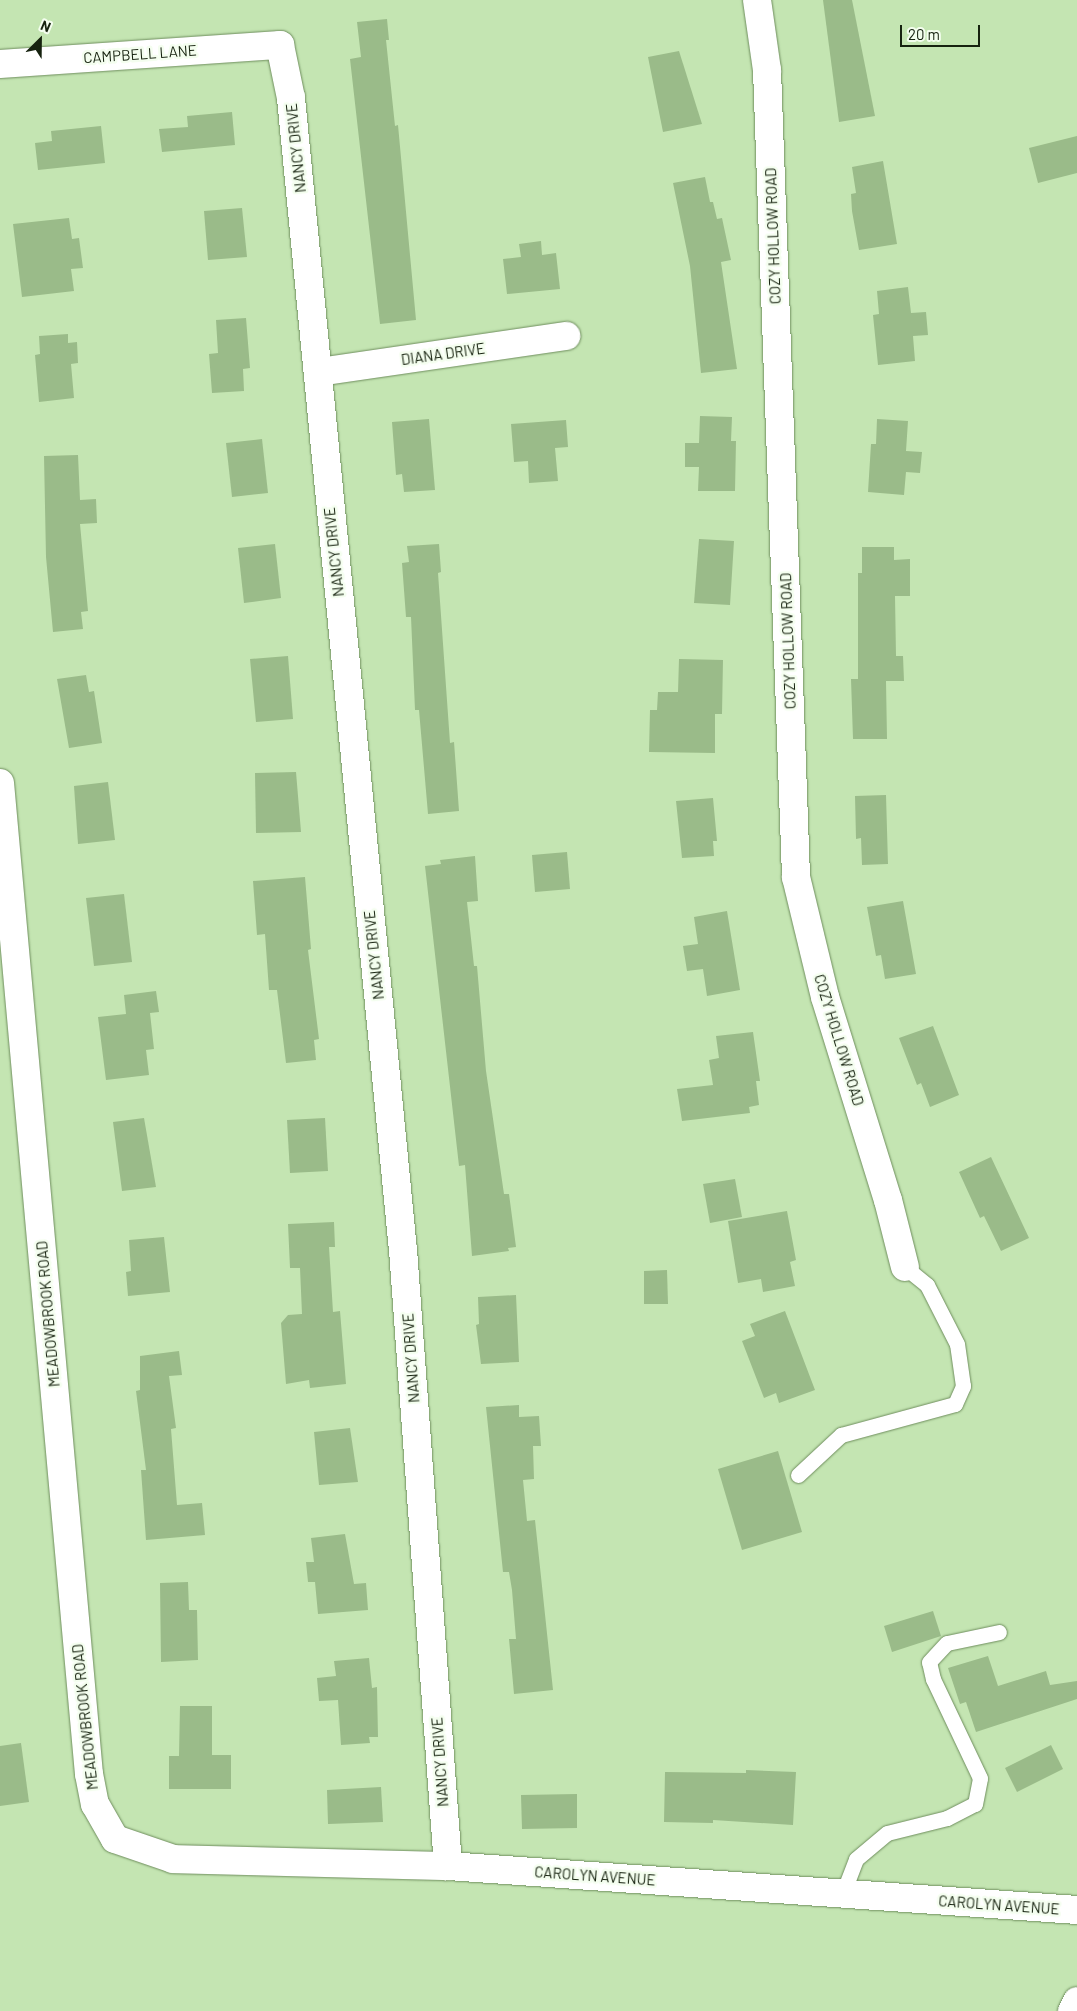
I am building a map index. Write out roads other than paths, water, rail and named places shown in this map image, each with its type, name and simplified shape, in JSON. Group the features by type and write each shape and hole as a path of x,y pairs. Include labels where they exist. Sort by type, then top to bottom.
{"street":[{"name":"COZY HOLLOW ROAD","path":"757,0 767,70 796,877 825,997 888,1200 905,1267"},
{"name":"CAMPBELL LANE","path":"0,64 280,45"},
{"name":"NANCY DRIVE","path":"280,45 291,98 319,372 403,1250 448,1866"},
{"name":"DIANA DRIVE","path":"319,372 566,336"},
{"name":"MEADOWBROOK ROAD","path":"0,784 89,1774 95,1804 115,1839"},
{"name":"CAROLYN AVENUE","path":"115,1839 173,1859 448,1866 1077,1910"},
{"path":"1072,2011 1077,2001"}],"lane":[{"path":"798,1475 841,1435 955,1404 963,1386 956,1344 927,1285 905,1267"},
{"path":"843,1893 856,1859 888,1833 947,1818 975,1804 980,1778 933,1679 930,1662 946,1643 1000,1632"}]}
